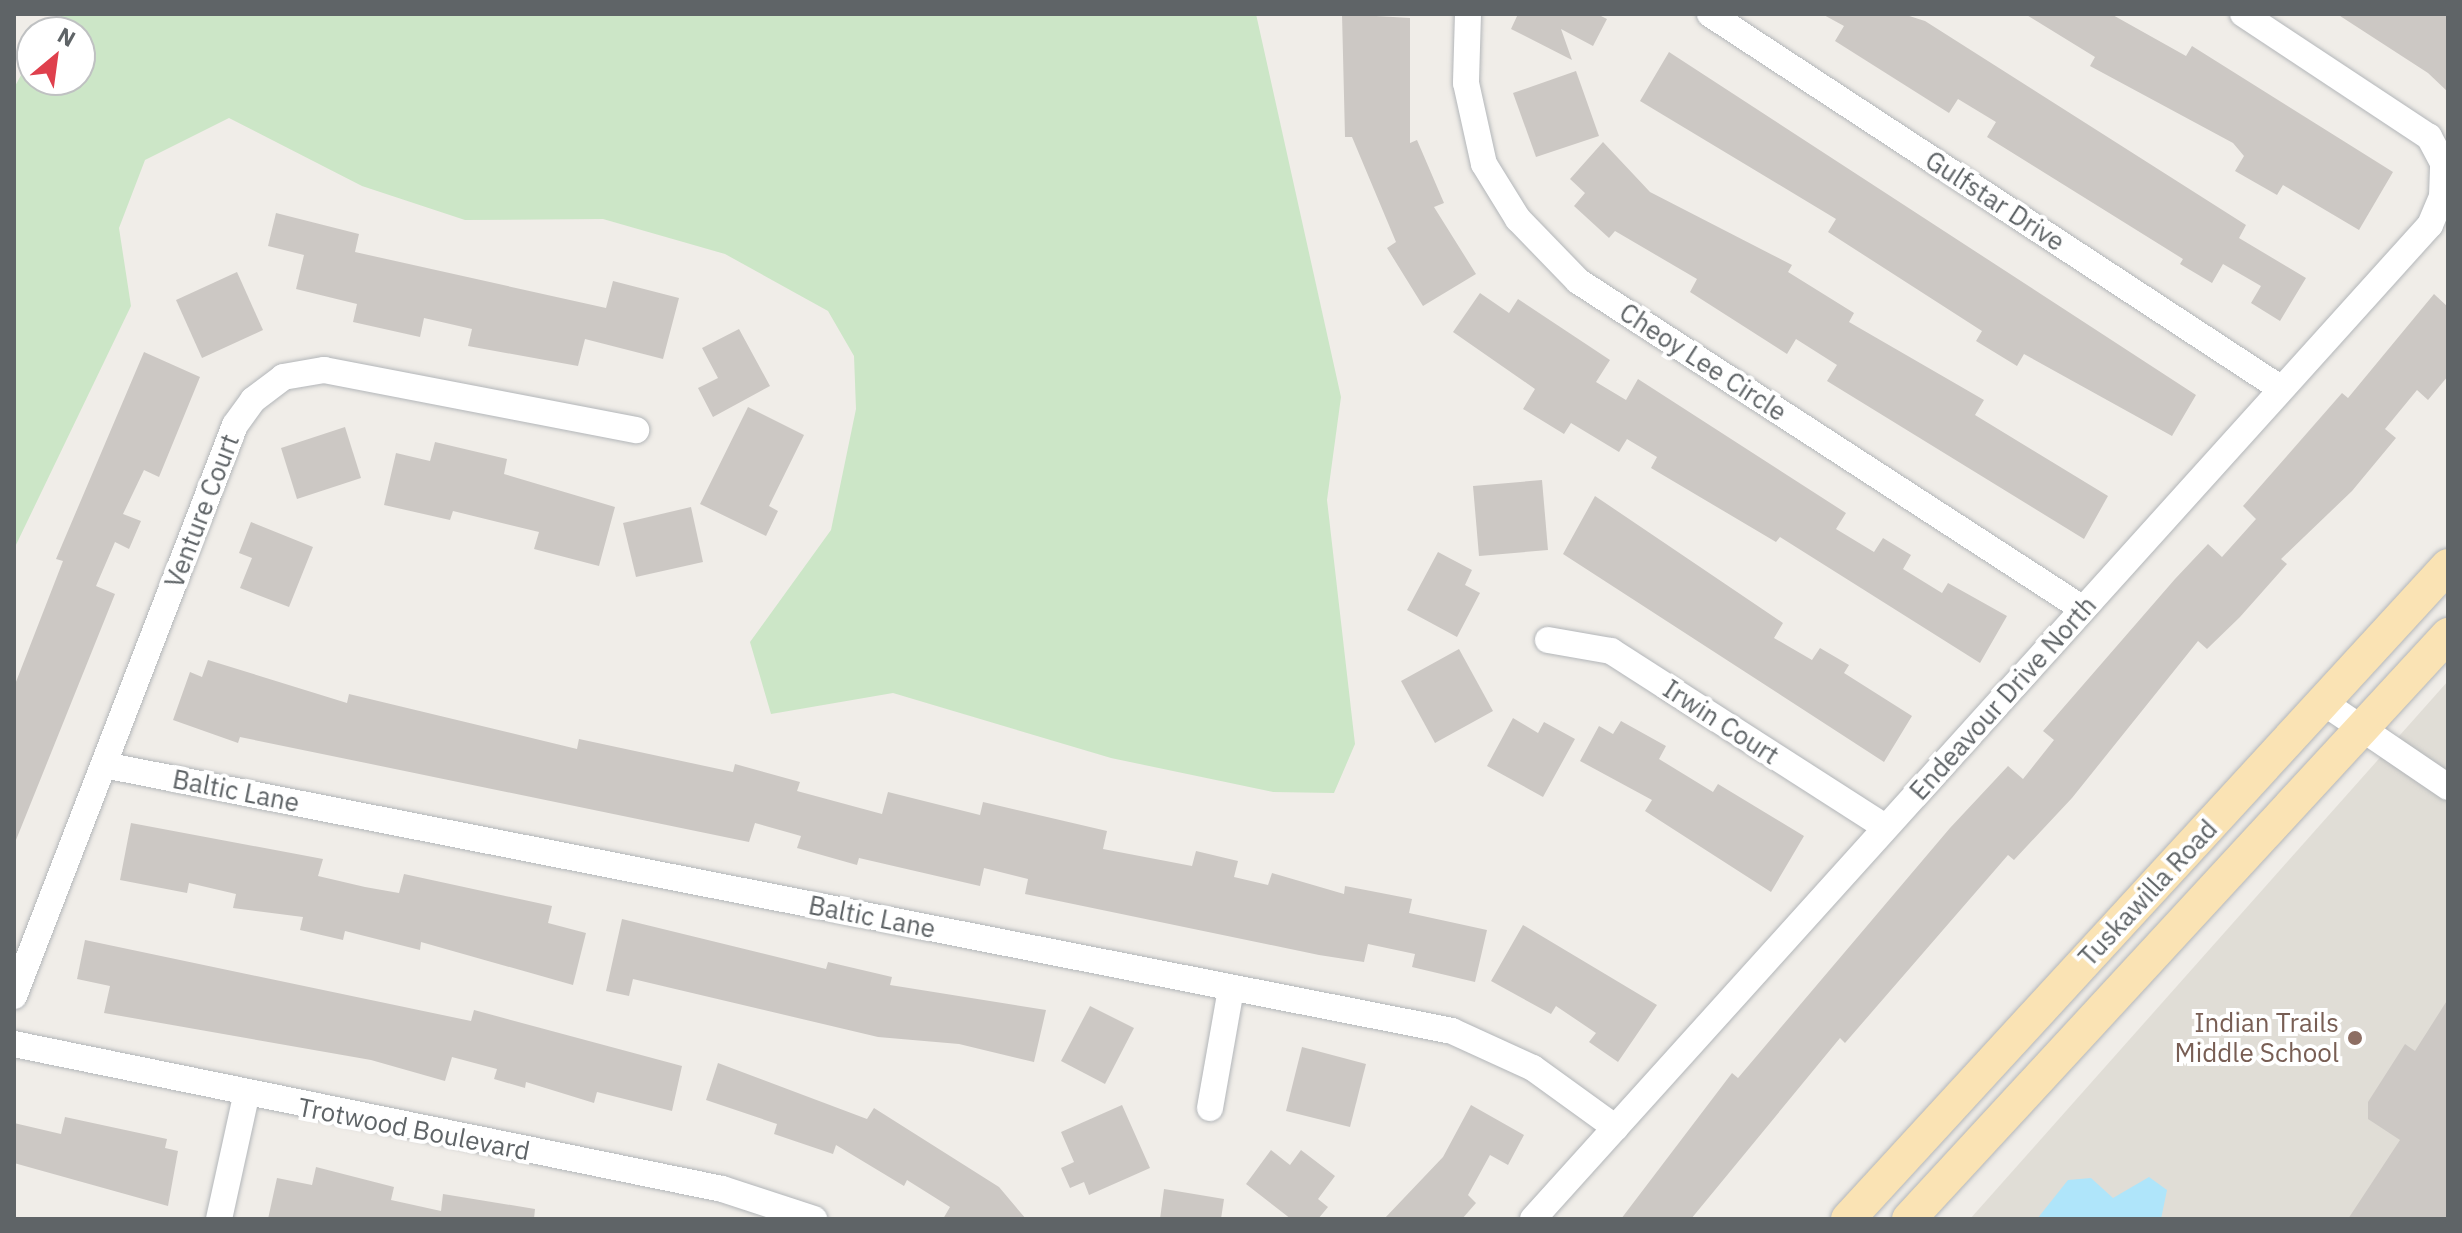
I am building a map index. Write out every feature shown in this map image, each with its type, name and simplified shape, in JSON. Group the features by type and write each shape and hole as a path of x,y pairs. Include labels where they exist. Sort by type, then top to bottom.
{"main road":[{"name":"Tuskawilla Road","path":"1848,1219 2448,566"},
{"name":"Tuskawilla Road","path":"1909,1219 2448,635"}],"street":[{"name":"Cheoy Lee Circle","path":"1468,14 1466,83 1484,164 1518,219 1578,281 2083,609"},
{"name":"Gulfstar Drive","path":"1710,14 2280,388"},
{"name":"Endeavour Drive North","path":"1533,1219 2430,225 2442,197 2443,163 2429,137 2243,14"},
{"name":"Venture Court","path":"14,996 235,425 283,377 324,370 636,430"},
{"name":"Irwin Court","path":"1548,640 1611,651 1885,827"},
{"path":"2323,702 2448,787"},
{"name":"Baltic Lane","path":"104,765 1452,1031 1494,1046 1616,1128"},
{"path":"1210,1108 1231,989"},
{"name":"Trotwood Boulevard","path":"14,1044 246,1096 722,1189 814,1219"},
{"path":"219,1219 246,1096"}],"shaded area":[{"path":"2448,681 2448,1219 1970,1219"}],"green space":[{"path":"1256,14 1341,397 1327,500 1355,744 1334,793 1273,792 1111,758 893,693 771,714 750,642 831,530 856,409 854,356 828,311 725,254 603,219 465,220 362,186 229,118 145,160 119,228 131,306 14,549 14,88 16,84 16,96 96,96 96,16 61,16"}],"water":[{"path":"2149,1177 2167,1190 2161,1219 2037,1219 2068,1180 2091,1178 2113,1198"}],"building":[{"path":"1342,14 1410,18 1410,143 1417,140 1444,203 1434,207 1476,274 1423,306 1387,248 1396,242 1352,137 1345,137"},
{"path":"1518,14 1597,14 1607,19 1593,46 1561,29 1572,60 1511,29"},
{"path":"1822,14 1903,14 1925,21 2246,225 2239,238 2306,278 2280,321 2251,303 2261,286 2223,264 2212,283 2180,264 2183,259 1987,137 1996,122 1958,99 1949,113 1835,41 1844,26"},
{"path":"2025,14 2111,14 2186,56 2192,46 2393,172 2359,230 2283,185 2277,195 2235,171 2244,156 2233,143 2090,66 2095,57"},
{"path":"2337,14 2448,14 2448,92 2428,73"},
{"path":"1669,52 2196,395 2172,436 2024,354 2017,366 1976,341 1982,331 1828,232 1836,219 1640,101"},
{"path":"1576,71 1599,136 1536,157 1513,93"},
{"path":"1603,142 1650,192 1792,265 1788,272 1854,313 1849,322 1984,400 1975,415 2108,496 2084,539 1827,381 1837,365 1796,339 1787,354 1690,292 1697,279 1615,231 1609,238 1574,206 1585,193 1570,179"},
{"path":"276,213 359,234 355,252 606,308 613,281 679,298 663,359 585,339 578,366 468,346 472,329 424,318 420,337 353,322 357,304 296,289 304,255 268,246"},
{"path":"237,272 263,330 202,358 176,300"},
{"path":"1480,293 1509,313 1518,299 1610,360 1596,382 1626,400 1638,379 1846,513 1836,529 1874,552 1883,538 1911,555 1903,569 1942,593 1948,583 2007,616 1980,663 1780,537 1776,542 1651,468 1657,457 1627,439 1619,452 1571,423 1564,434 1523,409 1535,389 1453,332"},
{"path":"2434,294 2448,307 2448,376 2428,400 2417,390 2385,429 2396,438 2352,491 2281,559 2287,564 2240,617 2207,649 2198,641 2072,798 2014,860 2008,855 1845,1043 1840,1038 1691,1219 1621,1219 1732,1073 1738,1078 1950,828 2008,766 2023,779 2054,740 2043,731 2175,579 2208,544 2222,557 2256,519 2243,506 2342,393 2348,398"},
{"path":"739,329 770,386 713,417 698,388 718,378 702,348"},
{"path":"144,352 200,377 159,477 144,470 123,514 141,521 129,549 115,542 96,586 115,594 14,845 14,687 63,561 56,559"},
{"path":"748,407 804,435 769,506 778,511 766,536 700,504"},
{"path":"345,427 361,478 297,499 281,448"},
{"path":"435,442 507,459 504,474 615,507 599,566 534,549 539,532 453,511 450,520 384,505 396,453 430,461"},
{"path":"1542,480 1548,550 1479,556 1473,486"},
{"path":"1595,496 1783,623 1774,638 1812,660 1820,648 1849,665 1844,673 1912,716 1884,762 1563,554"},
{"path":"691,507 703,562 636,577 623,523"},
{"path":"251,522 313,547 289,607 240,588 252,558 239,553"},
{"path":"1438,552 1472,570 1465,585 1480,593 1457,637 1407,610"},
{"path":"1459,649 1493,711 1435,743 1401,681"},
{"path":"208,660 347,703 349,694 577,749 579,739 733,772 735,764 800,782 797,791 882,814 888,792 980,815 983,802 1107,831 1103,849 1192,866 1196,851 1238,861 1234,877 1268,885 1272,873 1344,894 1345,886 1412,899 1409,913 1487,930 1475,982 1412,967 1415,954 1368,944 1364,962 1025,894 1028,879 984,868 980,886 859,858 857,865 797,848 801,836 755,823 749,842 240,737 238,743 173,720 190,672 202,677"},
{"path":"1513,718 1538,733 1544,722 1575,739 1543,797 1487,766"},
{"path":"1621,721 1666,746 1659,759 1713,792 1718,784 1804,836 1771,892 1645,811 1652,800 1580,761 1599,726 1613,734"},
{"path":"131,823 323,859 318,876 365,887 399,893 404,874 552,906 548,923 586,933 573,985 421,942 420,950 345,931 343,940 300,930 303,917 233,908 236,894 189,883 187,893 120,880"},
{"path":"622,919 826,969 828,962 892,977 890,985 1046,1010 1034,1062 959,1044 878,1037 633,979 629,996 606,991"},
{"path":"1523,925 1657,1005 1618,1062 1589,1042 1596,1033 1556,1006 1551,1014 1491,981"},
{"path":"85,940 471,1021 474,1010 682,1066 672,1111 597,1092 594,1103 526,1082 525,1088 494,1079 497,1069 452,1057 445,1081 371,1060 104,1013 110,986 77,979"},
{"name":"Indian Trails Middle School","path":"2448,999 2448,1219 2348,1219 2400,1140 2368,1119 2368,1102 2405,1044 2415,1051"},
{"path":"1090,1006 1134,1028 1105,1084 1061,1061"},
{"path":"1302,1047 1366,1064 1350,1127 1286,1111"},
{"path":"718,1063 867,1119 874,1108 999,1187 1026,1219 943,1219 950,1207 907,1180 904,1186 836,1145 833,1154 774,1134 777,1124 706,1100"},
{"path":"1122,1105 1150,1168 1089,1195 1084,1182 1070,1188 1061,1168 1074,1162 1061,1132"},
{"path":"1471,1105 1524,1135 1508,1165 1490,1155 1468,1195 1476,1203 1462,1219 1384,1219 1443,1157"},
{"path":"65,1117 167,1139 165,1148 178,1151 168,1206 14,1163 14,1123 61,1134"},
{"path":"1271,1150 1290,1165 1301,1150 1335,1176 1318,1199 1328,1207 1318,1219 1291,1219 1246,1184"},
{"path":"316,1167 394,1187 391,1200 441,1211 443,1194 535,1209 534,1219 268,1219 277,1178 312,1185"},
{"path":"1164,1189 1224,1199 1221,1219 1160,1219"}],"place":[{"name":"Indian Trails Middle School","path":"2355,1038"}]}
